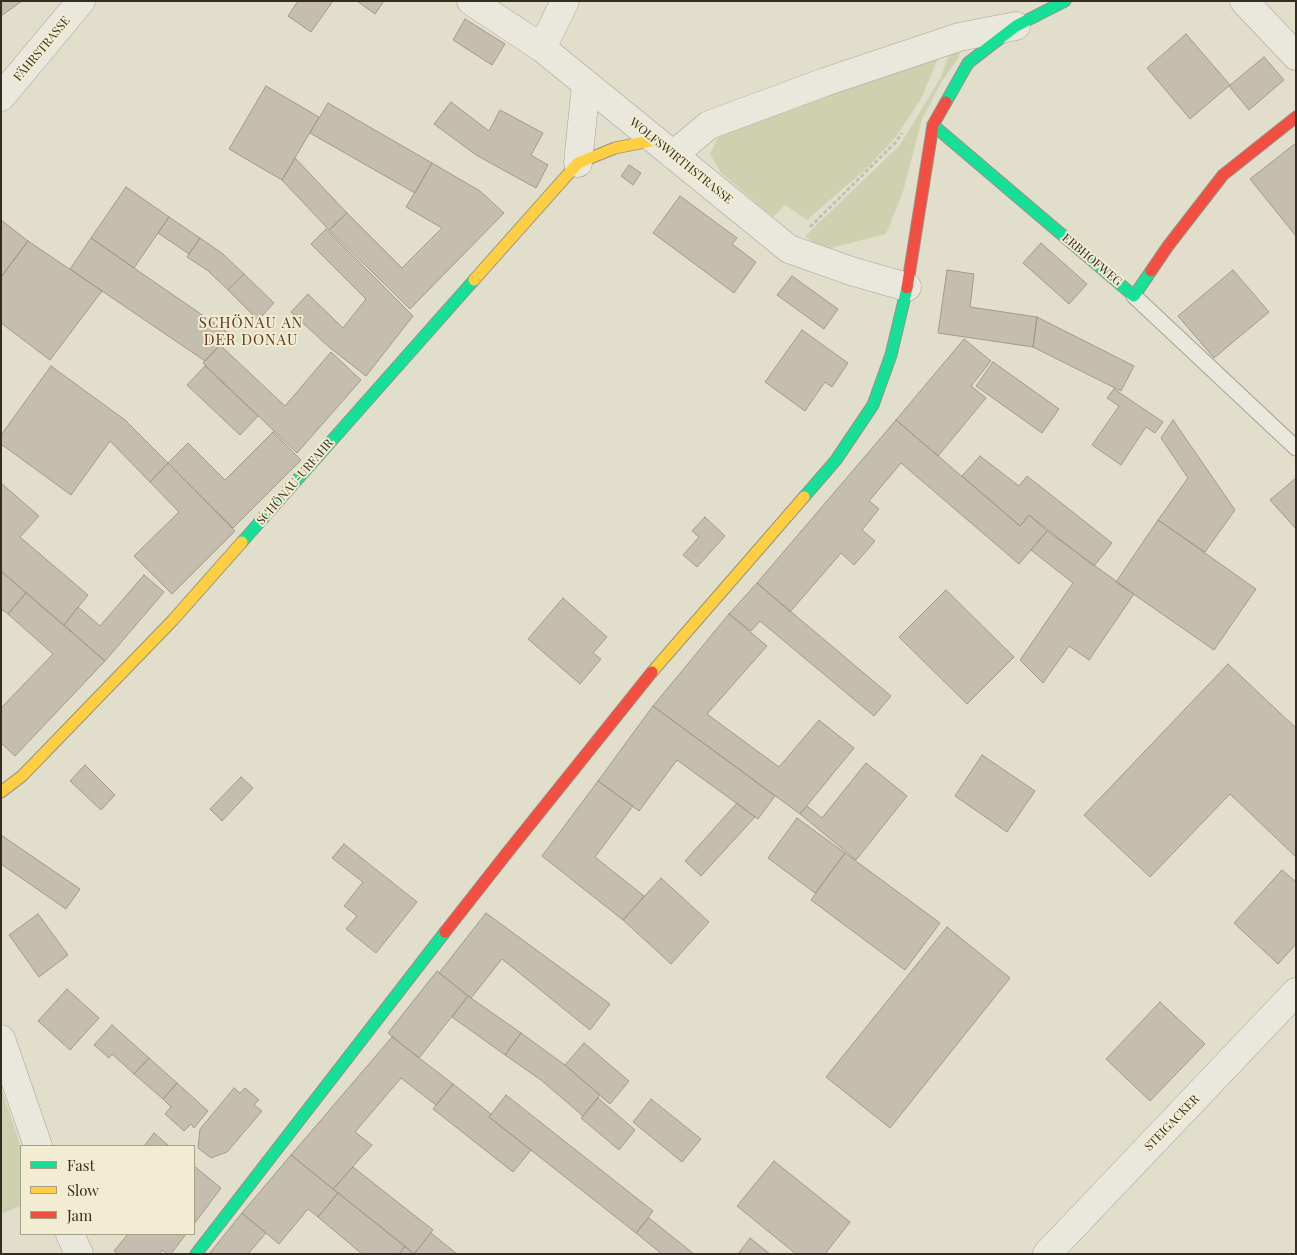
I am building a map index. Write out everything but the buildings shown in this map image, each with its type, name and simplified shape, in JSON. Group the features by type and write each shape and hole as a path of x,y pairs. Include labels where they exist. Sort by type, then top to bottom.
{"street":[{"name":"FÄHRSTRASSE","path":"1,97 82,1"},
{"name":"WOLFSWIRTHSTRASSE","path":"471,1 542,48 789,249 850,271 907,287"},
{"path":"542,48 565,1"},
{"path":"196,1254 507,853 650,676 836,460 872,405 891,355 907,287 933,125 968,63 1016,26 1065,1"},
{"path":"1244,1 1296,56"},
{"path":"664,148 709,124 825,82 959,36 1016,26"},
{"path":"578,163 586,84"},
{"name":"ERBHOFWEG","path":"933,125 1134,296 1168,246 1223,174 1296,117"},
{"name":"SCHÖNAU-URFAHR","path":"1,792 22,776 173,620 578,163 615,148 664,148"},
{"name":"STEIGACKER","path":"1047,1254 1296,992"},
{"path":"1,1039 38,1145"},
{"path":"70,1235 79,1254"}],"lane":[{"path":"1134,296 1296,448"}],"path":[{"path":"789,249 895,143 904,131"}],"green space":[{"path":"960,47 959,57 942,81 922,119 903,192 886,234 827,249 817,246 805,236 900,145 941,77 951,49"},
{"path":"941,51 921,99 895,138 868,167 807,220 785,205 773,217 721,173 710,154 721,131"},
{"path":"1,1087 20,1145 20,1206 1,1214"}],"traffic: fast":[{"path":"946,102 968,63 1016,26 1065,1"},
{"path":"933,125 1134,296 1151,271"},
{"path":"242,542 474,280"},
{"path":"804,497 836,460 873,405 891,355 907,288"},
{"path":"196,1254 445,932"}],"traffic: slow":[{"path":"474,280 578,163 615,148 655,140"},
{"path":"652,672 804,497"},
{"path":"1,792 22,776 173,620 242,542"}],"traffic: jam":[{"path":"907,288 933,125 946,102"},
{"path":"1151,271 1223,175 1296,117"},
{"path":"445,932 652,672"}],"district":[{"name":"SCHÖNAU AN DER DONAU","path":"251,332"}]}
